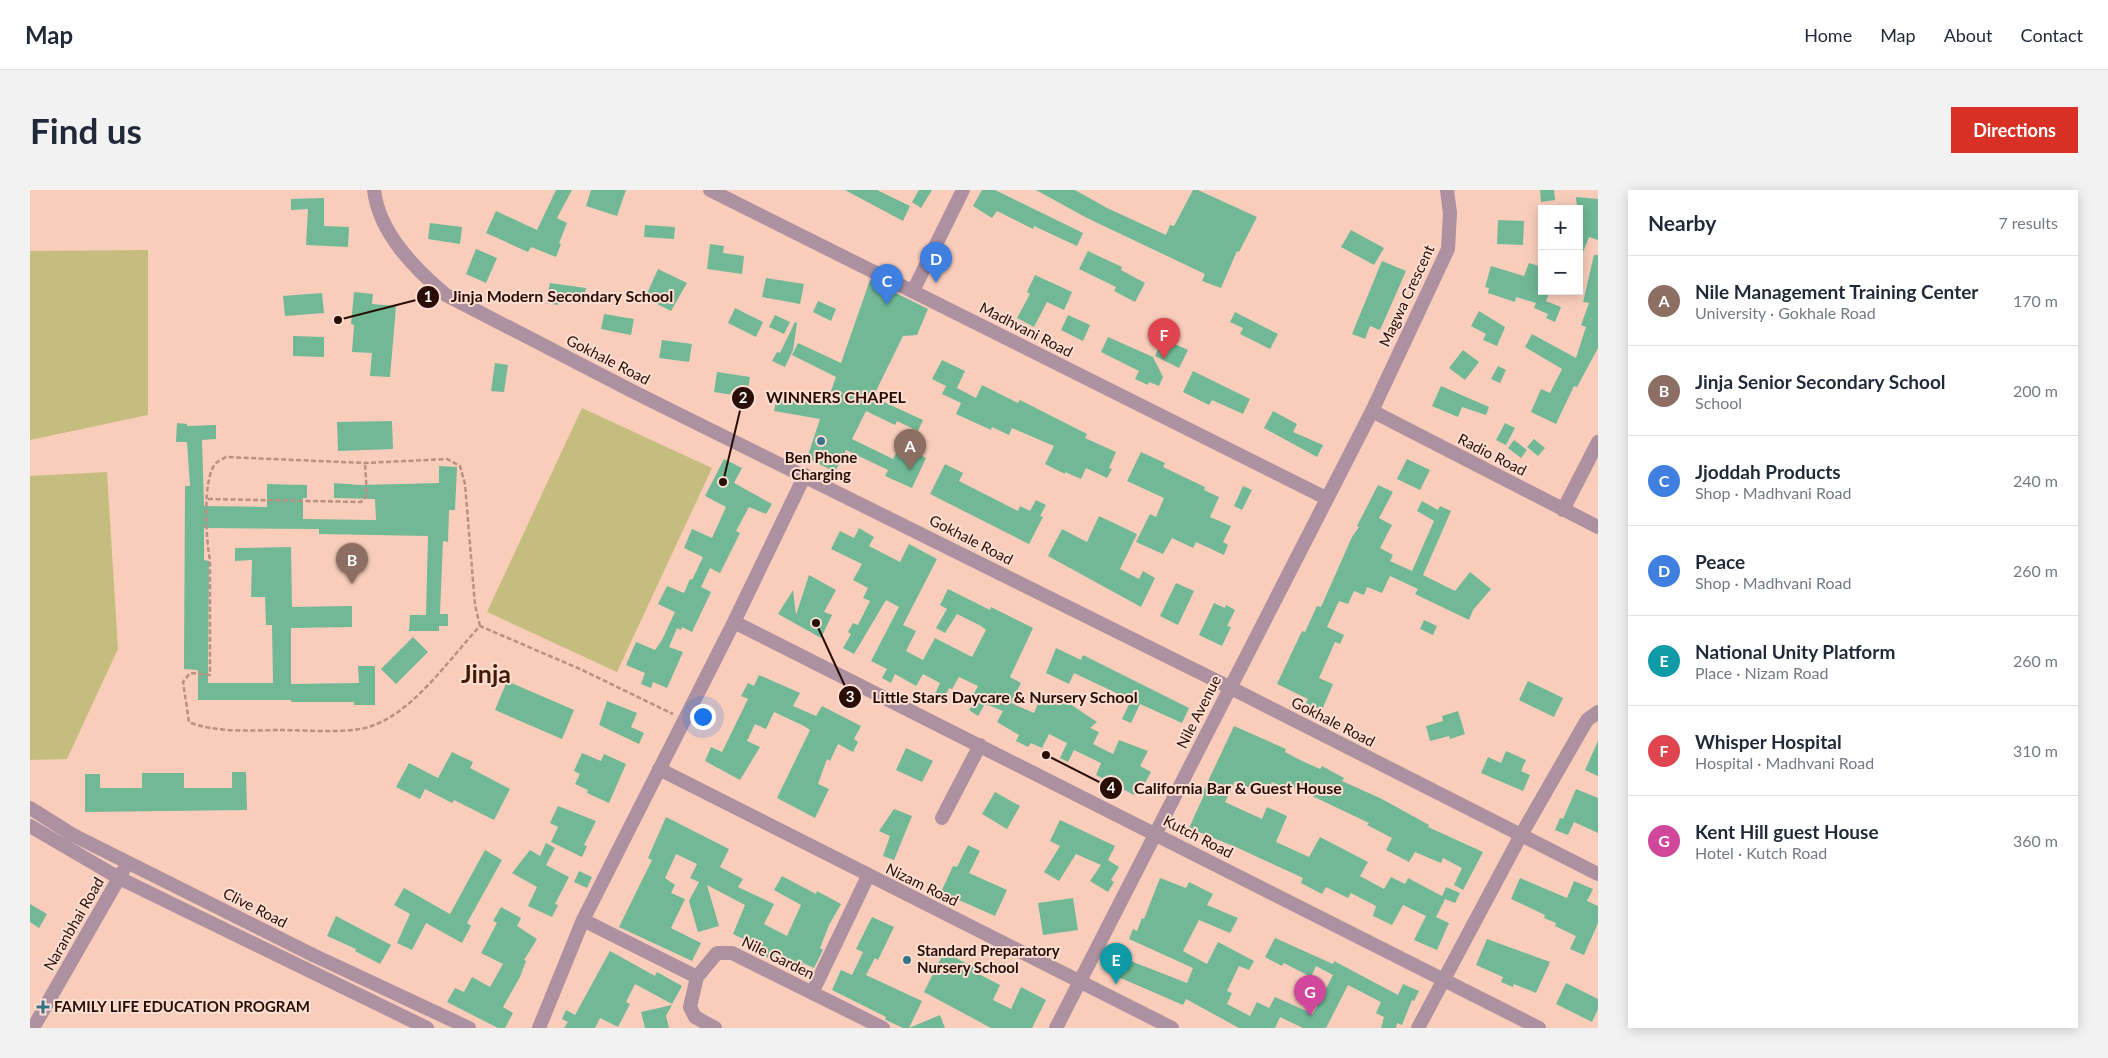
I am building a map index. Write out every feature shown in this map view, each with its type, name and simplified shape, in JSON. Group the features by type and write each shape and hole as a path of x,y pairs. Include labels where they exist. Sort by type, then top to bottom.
{"street":[{"name":"Gokhale Road","path":"374,190 375,200 390,234 421,274 446,296 634,392 1230,687 1598,874"},
{"name":"Madhvani Road","path":"710,190 1326,498"},
{"path":"913,291 963,190"},
{"name":"Magwa Crescent","path":"1372,411 1448,249 1450,213 1447,190"},
{"name":"Nile Avenue","path":"1056,1028 1372,411"},
{"name":"Radio Road","path":"1372,411 1598,527"},
{"path":"1563,510 1598,442"},
{"path":"540,1028 583,920 734,622 804,475"},
{"name":"Kutch Road","path":"734,622 1155,833 1442,981 1539,1028"},
{"path":"1418,1028 1520,835 1587,720 1598,712"},
{"path":"942,818 980,745"},
{"name":"Nizam Road","path":"659,769 1079,983 1172,1028"},
{"name":"Clive Road","path":"30,808 74,835 313,955 469,1028"},
{"name":"Clive Road","path":"30,826 119,878 427,1028"},
{"name":"Naranbhai Road","path":"32,1028 128,862"},
{"path":"812,993 868,876"},
{"path":"583,920 697,977"},
{"name":"Nile Garden","path":"715,1028 692,1013 690,1007 697,977 717,953 732,953 883,1028"}],"path":[{"path":"226,457 364,463 447,459 460,466 465,484 475,605 480,626 423,690 393,716 361,729 268,730 200,727 189,722 183,682 190,673 210,675 210,569 206,542 209,480 215,464 226,457"},
{"path":"208,499 257,498 361,502 367,495 364,463"},
{"path":"480,626 580,669 683,720"}],"shaded area":[{"path":"148,250 148,415 30,440 30,251"},
{"path":"582,408 712,468 617,672 487,612"},
{"path":"107,472 118,649 67,759 30,760 30,476"}],"building":[{"path":"556,190 572,190 557,218 567,223 556,257 531,247 528,252 486,233 496,211 537,230"},
{"path":"591,190 626,190 617,216 586,206"},
{"path":"845,190 877,190 910,206 903,221"},
{"path":"919,190 932,190 921,208 912,202"},
{"path":"982,190 995,190 1083,233 1077,246 1034,226 1033,229 997,211 992,218 973,206"},
{"path":"1036,190 1075,190 1107,208 1166,235 1170,225 1174,226 1193,190 1198,190 1257,217 1239,252 1237,251 1221,288 1202,281 1205,274 1087,218"},
{"path":"1540,190 1554,190 1555,200 1541,202"},
{"path":"1576,197 1598,199 1598,240 1589,237 1583,252 1583,205 1577,205"},
{"path":"324,198 324,226 349,227 348,247 306,245 308,209 291,210 291,199"},
{"path":"1498,220 1524,221 1523,245 1497,244"},
{"path":"430,223 462,227 460,244 428,239"},
{"path":"645,225 675,227 674,239 644,237"},
{"path":"1351,230 1384,248 1374,265 1341,247"},
{"path":"710,244 724,246 723,253 744,256 742,274 707,269"},
{"path":"476,249 497,258 486,283 466,274"},
{"path":"1088,251 1122,267 1121,270 1145,283 1135,302 1114,291 1116,287 1079,269"},
{"path":"1594,255 1598,255 1598,348 1577,387 1574,386 1556,424 1531,412 1541,389 1550,393 1562,369 1525,347 1532,334 1576,358 1586,327 1581,325 1589,303 1583,302"},
{"path":"1382,261 1406,271 1380,330 1370,326 1365,339 1352,334"},
{"path":"1529,263 1538,266 1538,295 1548,295 1546,301 1561,307 1555,322 1546,318 1548,314 1534,308 1536,303 1516,297 1515,302 1488,293 1489,288 1485,287 1491,266 1524,276"},
{"path":"658,269 687,283 671,311 645,298"},
{"path":"1035,275 1072,292 1064,310 1047,302 1034,327 1017,318 1030,294 1027,292"},
{"path":"766,278 804,284 800,304 762,297"},
{"path":"870,280 928,309 917,335 903,336 873,397 923,420 918,431 897,421 895,425 866,411 852,439 893,459 900,445 926,458 912,488 885,476 888,470 846,450 835,472 807,458 820,419 774,411 777,396 826,405 836,377 792,355 798,343 841,363"},
{"path":"550,283 586,288 583,304 559,300 558,305 546,303"},
{"path":"354,292 373,294 372,304 396,306 390,377 370,376 372,353 352,352 354,325 351,324"},
{"path":"322,293 324,313 285,316 283,296"},
{"path":"818,301 836,309 831,321 813,312"},
{"path":"735,308 763,322 756,337 728,323"},
{"path":"1479,311 1505,327 1497,346 1483,340 1486,334 1471,326"},
{"path":"1235,312 1278,334 1270,349 1240,334 1243,328 1230,322"},
{"path":"604,314 634,319 631,335 601,329"},
{"path":"775,315 790,322 784,334 769,327"},
{"path":"1068,315 1090,325 1083,341 1061,330"},
{"path":"795,322 797,323 793,350 785,367 772,361 777,352 780,353"},
{"path":"293,336 324,337 324,357 293,356"},
{"path":"1108,337 1153,357 1163,377 1159,386 1149,382 1148,385 1135,379 1139,371 1101,352"},
{"path":"662,340 692,344 689,362 659,358"},
{"path":"1166,340 1188,350 1179,368 1155,356 1160,344 1164,346"},
{"path":"1463,350 1479,362 1465,380 1449,368"},
{"path":"942,360 965,371 957,388 976,398 982,385 1018,403 1020,400 1087,434 1085,438 1116,452 1109,468 1112,469 1107,478 1086,468 1081,479 1065,472 1065,474 1045,464 1054,446 1012,428 1009,435 992,427 991,430 956,414 961,403 942,394 946,386 932,379"},
{"path":"495,363 508,365 504,392 491,391"},
{"path":"1498,366 1506,370 1500,383 1491,379"},
{"path":"1193,371 1250,399 1243,414 1212,400 1209,405 1183,392"},
{"path":"717,372 750,377 747,397 714,392"},
{"path":"1441,386 1489,407 1486,415 1462,407 1458,417 1432,406"},
{"path":"1273,411 1297,424 1293,432 1323,445 1317,457 1264,428"},
{"path":"392,421 393,449 338,451 337,422"},
{"path":"177,423 187,424 187,426 216,425 216,439 202,440 204,506 267,507 267,484 307,485 307,498 303,498 303,519 376,520 375,499 334,498 334,483 361,485 439,483 439,466 457,467 455,510 449,510 448,542 443,541 440,614 448,614 448,626 439,626 439,631 409,631 410,615 426,615 428,536 319,534 319,529 204,528 204,560 209,561 208,683 273,683 272,625 266,625 265,597 251,597 252,560 235,561 235,548 291,547 292,607 352,606 352,627 291,628 291,684 359,683 358,666 375,666 375,705 354,705 354,702 291,702 291,700 198,700 198,670 184,669 185,486 190,486 187,442 176,442"},
{"path":"1505,423 1515,428 1506,445 1496,440"},
{"path":"1534,439 1545,448 1538,456 1527,447"},
{"path":"1514,440 1527,450 1521,458 1508,448"},
{"path":"1141,452 1165,463 1163,467 1205,487 1204,490 1219,497 1210,517 1231,526 1223,542 1228,545 1224,555 1196,542 1193,548 1172,538 1163,554 1136,542 1150,514 1156,517 1164,498 1127,481"},
{"path":"724,459 742,468 734,483 772,504 766,514 749,507 736,531 740,533 720,573 710,568 701,587 711,592 692,632 682,627 681,630 677,628 669,647 683,652 667,688 653,682 651,688 641,684 645,673 626,665 636,642 655,650 662,640 675,612 658,604 667,586 684,593 703,557 684,548 692,529 712,538 726,507 705,496"},
{"path":"1407,459 1430,470 1420,490 1397,479"},
{"path":"945,464 963,473 959,481 1018,511 1020,506 1030,511 1036,500 1046,505 1040,516 1043,517 1029,544 930,494"},
{"path":"1378,485 1393,492 1379,518 1392,525 1380,548 1393,555 1390,561 1412,571 1434,521 1417,511 1422,501 1438,510 1440,506 1451,511 1423,575 1455,591 1470,572 1491,589 1473,610 1469,620 1415,594 1418,589 1390,576 1382,593 1367,587 1364,595 1354,591 1348,604 1339,601 1327,627 1344,635 1340,644 1335,642 1319,678 1333,684 1322,710 1306,703 1308,699 1277,684 1302,631 1305,632 1317,606 1321,607 1352,537 1359,527 1357,526"},
{"path":"1243,486 1252,490 1242,510 1234,506"},
{"path":"1099,516 1137,534 1120,569 1139,579 1143,571 1155,578 1141,607 1048,556 1062,529 1087,542"},
{"path":"859,528 874,537 869,546 900,562 909,544 937,559 903,625 916,631 906,651 923,660 935,638 972,657 986,630 957,614 945,633 936,628 947,609 940,605 948,589 990,610 991,607 1033,628 1010,677 1021,683 1011,703 1034,713 1042,693 1056,698 1058,696 1097,722 1090,728 1099,732 1093,744 1113,754 1119,740 1148,751 1140,766 1151,772 1145,783 1141,781 1134,795 1096,775 1101,763 1074,750 1068,762 1060,758 1067,743 1049,734 1042,748 1031,743 1028,747 1016,741 1019,735 997,722 1003,711 985,704 978,716 969,710 976,699 972,697 978,686 959,677 952,689 949,688 944,698 935,694 940,683 923,674 916,686 895,674 891,683 882,678 887,669 871,661 899,607 886,600 854,654 843,648 851,634 848,632 853,623 858,625 870,601 863,598 868,588 853,580 862,564 831,549 840,531 854,538"},
{"path":"809,575 836,590 824,612 832,615 821,638 778,614 793,590 796,615"},
{"path":"1176,583 1194,591 1178,625 1160,616"},
{"path":"1214,603 1225,608 1226,605 1235,610 1227,626 1231,627 1222,646 1199,635"},
{"path":"1424,620 1437,626 1433,635 1420,629"},
{"path":"413,637 428,652 396,684 381,669"},
{"path":"1056,648 1081,660 1083,655 1189,708 1182,723 1140,704 1131,723 1122,719 1131,700 1074,673 1069,684 1046,673"},
{"path":"759,675 800,693 793,706 816,716 822,706 861,726 854,739 858,742 853,752 838,744 830,761 827,759 818,784 829,789 815,818 777,798 810,730 804,726 774,712 766,729 755,724 747,741 760,747 740,780 705,761 711,747 722,752 748,699 741,696 748,683 754,686"},
{"path":"507,681 574,710 562,739 495,710"},
{"path":"1528,681 1563,698 1554,717 1519,700"},
{"path":"607,701 637,713 631,727 644,733 639,744 599,725"},
{"path":"1458,711 1465,734 1450,739 1449,736 1430,741 1426,726 1443,721 1442,716"},
{"path":"1234,726 1286,749 1285,752 1300,760 1320,769 1322,766 1344,778 1342,781 1382,799 1429,825 1428,827 1483,852 1463,890 1454,885 1462,868 1443,858 1441,863 1415,852 1409,862 1386,850 1392,838 1367,825 1369,823 1289,785 1288,789 1272,782 1265,795 1235,781 1225,802 1262,819 1267,807 1287,816 1276,842 1309,857 1320,837 1368,862 1360,876 1384,889 1391,877 1405,884 1408,878 1442,896 1446,887 1460,893 1455,903 1445,899 1436,917 1449,923 1437,950 1414,940 1426,916 1403,905 1392,925 1373,916 1376,906 1351,893 1348,898 1326,887 1322,894 1301,883 1303,878 1189,828 1204,795 1202,794"},
{"path":"1598,741 1598,776 1585,770"},
{"path":"906,748 933,761 922,782 896,770"},
{"path":"1506,751 1526,760 1521,771 1530,775 1523,791 1481,773 1488,757 1501,763"},
{"path":"452,752 473,762 470,768 510,789 494,820 454,800 452,803 425,789 420,799 396,787 409,763 438,778"},
{"path":"582,753 601,761 604,754 626,764 609,803 587,793 588,790 575,784 580,774 574,771"},
{"path":"232,772 246,772 247,810 85,812 85,774 100,774 100,788 142,788 142,773 184,773 184,788 232,788"},
{"path":"1576,789 1598,798 1598,833 1574,822 1568,835 1555,830 1560,818 1563,819"},
{"path":"995,792 1020,806 1007,829 982,814"},
{"path":"558,806 596,821 584,845 587,846 582,857 551,842 558,827 550,823"},
{"path":"894,809 912,816 894,860 883,856 890,836 879,831"},
{"path":"666,817 729,849 720,867 743,879 738,887 774,904 764,924 787,936 801,905 774,890 782,876 816,894 817,891 841,904 829,925 820,948 823,950 814,968 803,963 798,974 757,952 760,947 733,934 745,905 707,885 719,926 698,932 689,901 699,882 690,878 697,864 676,854 665,878 675,885 671,893 685,899 671,928 701,943 692,961 619,927 652,860 648,858"},
{"path":"1060,820 1115,846 1108,860 1119,867 1111,880 1114,882 1108,892 1090,881 1101,865 1076,854 1059,881 1044,872 1060,846 1050,841"},
{"path":"546,843 555,848 546,865 569,877 555,904 558,905 552,917 528,906 537,887 512,873 530,850 540,856"},
{"path":"968,845 980,851 969,873 1007,890 995,916 941,892 953,866 957,867"},
{"path":"485,850 502,860 467,923 471,926 462,943 426,923 412,950 397,943 410,914 394,905 404,888 450,914"},
{"path":"579,871 592,877 587,888 574,882"},
{"path":"1160,878 1186,888 1189,882 1213,894 1207,905 1238,918 1230,933 1199,920 1183,951 1207,964 1218,942 1254,961 1249,970 1239,966 1227,991 1232,993 1227,1004 1250,1016 1257,1002 1269,1008 1275,997 1313,1014 1333,975 1316,966 1311,977 1284,963 1282,966 1265,957 1275,938 1333,964 1334,961 1398,995 1403,984 1419,991 1414,1001 1412,1000 1402,1025 1397,1023 1396,1028 1381,1028 1384,1017 1376,1013 1381,1002 1348,985 1326,1028 1303,1028 1280,1017 1275,1028 1239,1028 1186,999 1183,1005 1116,976 1123,958 1187,983 1193,968 1129,939 1133,929 1137,931 1142,918 1144,919"},
{"path":"1520,878 1567,898 1574,881 1593,889 1587,901 1598,906 1598,923 1584,955 1570,949 1576,936 1555,926 1556,923 1544,918 1545,915 1511,899"},
{"path":"1073,898 1078,930 1043,935 1038,903"},
{"path":"30,904 47,914 39,928 30,922"},
{"path":"501,907 521,918 517,926 537,939 524,960 526,961 520,977 503,1007 513,1013 505,1028 498,1028 447,1002 455,988 464,992 472,977 490,987 503,964 481,953 497,923 493,921"},
{"path":"336,916 391,945 380,964 355,951 356,949 327,936"},
{"path":"872,917 894,927 878,960 875,958 866,975 922,1001 909,1028 903,1028 888,1021 885,1019 886,1017 832,990 841,970 852,975 863,952 856,949"},
{"path":"1487,939 1550,962 1536,993 1514,984 1513,987 1501,982 1503,977 1476,965"},
{"path":"610,951 655,976 657,972 682,986 672,1004 635,984 626,1002 630,1004 618,1027 600,1018 595,1028 564,1028 568,1022 562,1019 566,1010 575,1015"},
{"path":"944,952 976,968 975,972 1000,985 993,1000 1011,1009 1021,987 1046,1000 1032,1028 991,1028 924,992"},
{"path":"1566,983 1598,999 1598,1009 1592,1022 1556,1004"},
{"path":"672,1005 666,1016 669,1028 645,1028 641,1012"},
{"path":"940,1015 945,1028 909,1028"}],"place":[{"name":"Peace","path":"936,283"},
{"name":"Jjoddah Products","path":"887,305"},
{"name":"Jinja Modern Secondary School","path":"338,320"},
{"name":"Whisper Hospital","path":"1164,359"},
{"name":"Ben Phone Charging","path":"821,441"},
{"name":"Nile Management Training Center","path":"910,470"},
{"name":"WINNERS CHAPEL","path":"723,482"},
{"name":"Jinja Senior Secondary School","path":"352,584"},
{"name":"Little Stars Daycare & Nursery School","path":"816,623"},
{"name":"California Bar & Guest House","path":"1046,755"},
{"name":"Standard Preparatory Nursery School","path":"907,960"},
{"name":"National Unity Platform","path":"1116,984"},
{"name":"FAMILY LIFE EDUCATION PROGRAM","path":"43,1007"},
{"name":"Kent Hill guest House","path":"1310,1016"}],"district":[{"name":"Jinja","path":"486,674"}]}
